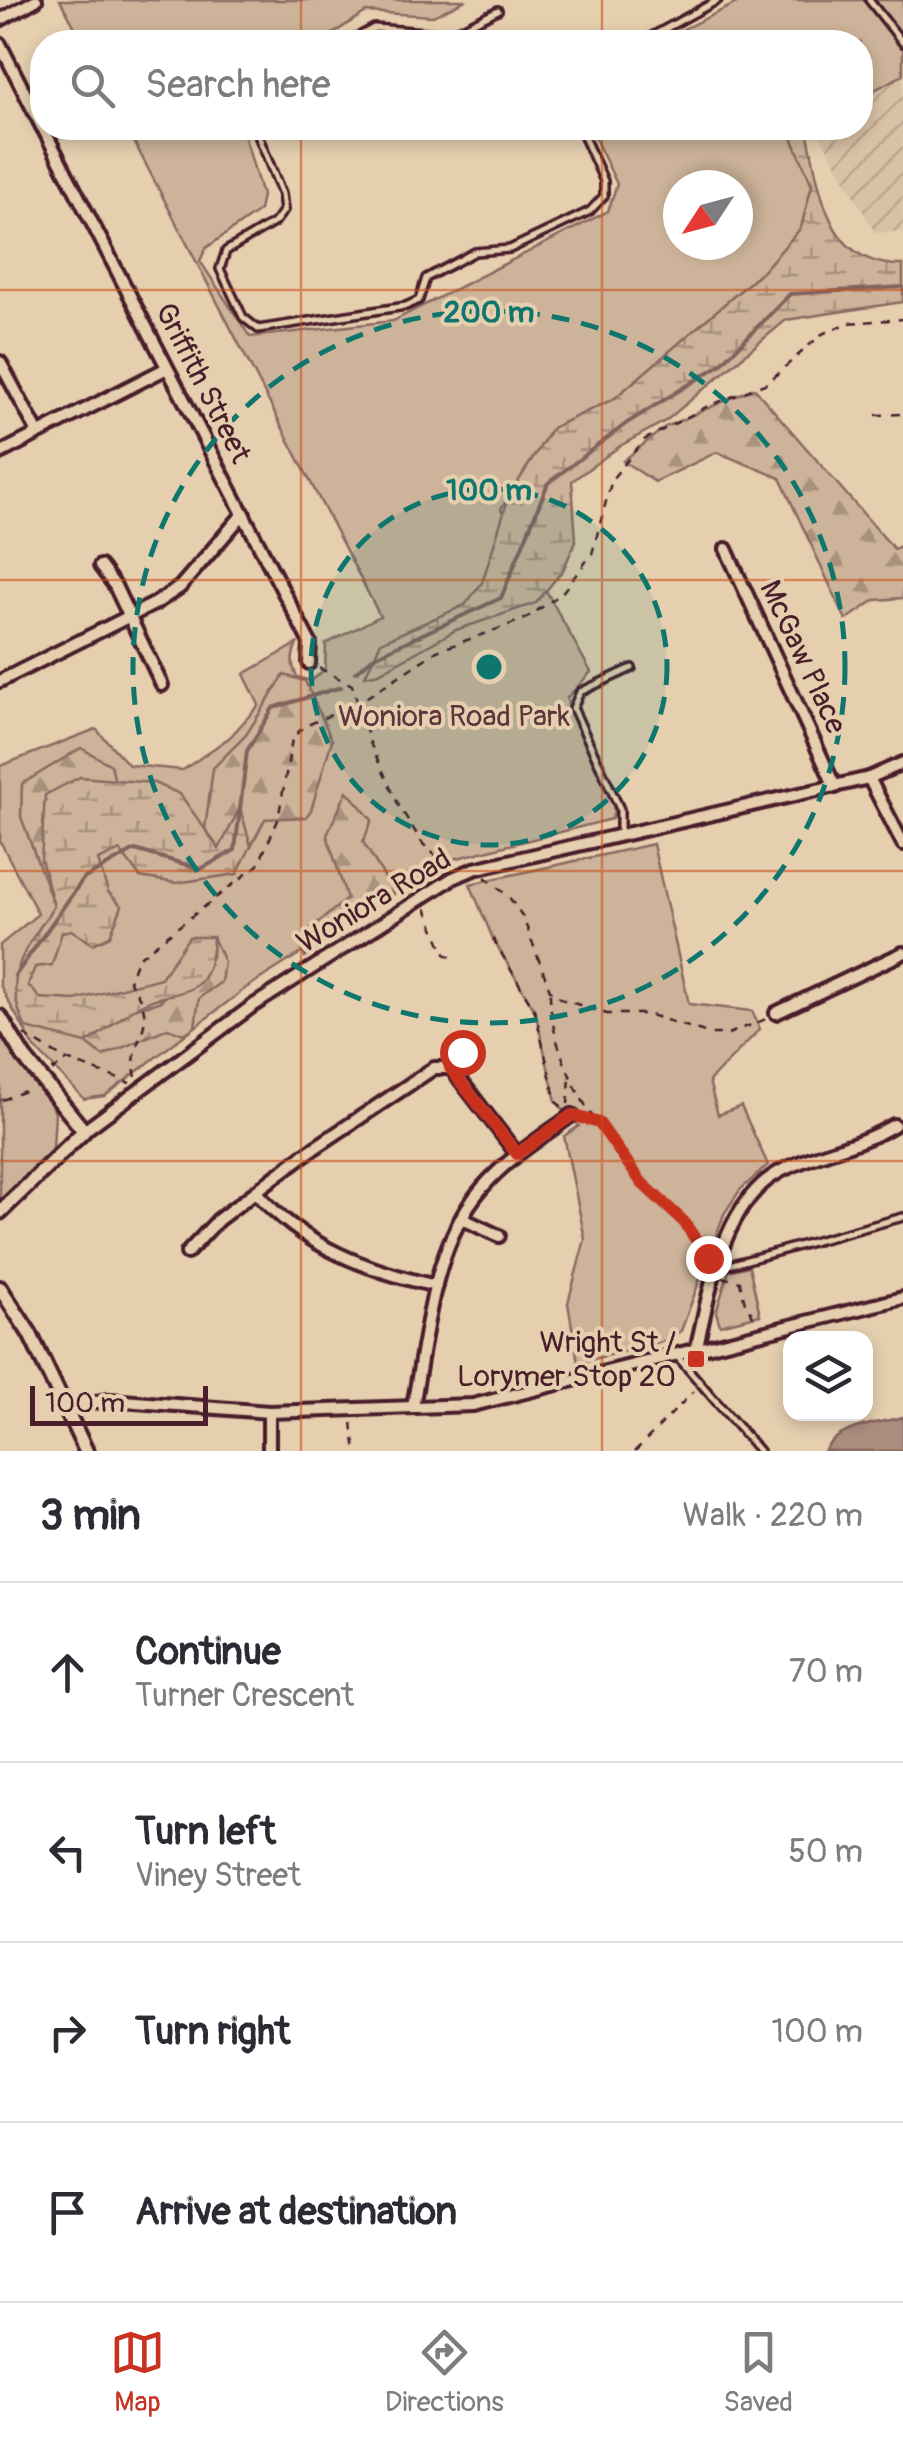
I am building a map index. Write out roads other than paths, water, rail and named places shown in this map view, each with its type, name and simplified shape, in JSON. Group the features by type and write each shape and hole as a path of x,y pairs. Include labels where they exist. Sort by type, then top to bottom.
{"street":[{"path":"0,20 36,0"},
{"name":"Griffith Street","path":"0,44 30,102"},
{"name":"Griffith Street","path":"50,140 310,643 309,663"},
{"path":"0,362 38,434"},
{"path":"0,453 168,368"},
{"path":"0,681 128,618 180,587 219,536 244,514"},
{"name":"McGaw Place","path":"726,548 835,786"},
{"path":"100,566 116,586 162,685"},
{"name":"Woniora Road","path":"0,1212 84,1131 139,1087 413,900 453,878 474,869 869,778 903,763"},
{"path":"869,778 903,844"},
{"path":"776,1013 903,953"},
{"path":"0,1016 84,1131"},
{"path":"450,1068 462,1052"},
{"path":"187,1252 218,1220 256,1192 434,1068 450,1068"},
{"path":"450,1068 517,1154"},
{"path":"413,1406 436,1286 446,1252 463,1220 480,1190 517,1154 572,1115"},
{"path":"696,1350 718,1269 741,1207 758,1187 781,1171 866,1142 894,1126"},
{"path":"256,1192 296,1231 346,1261 436,1286"},
{"path":"463,1220 499,1236"},
{"path":"0,1288 30,1334 86,1451"},
{"path":"66,1406 109,1400 269,1412 473,1404 903,1298"},
{"path":"269,1412 269,1451"}],"lane":[{"path":"663,30 718,0"},
{"path":"868,0 903,43"},
{"path":"458,30 498,10"},
{"path":"370,30 399,30"},
{"path":"260,140 282,194 284,210 275,222 226,251 220,270 243,317 258,329 406,306 419,300 426,278 475,252 510,249 590,211 604,196 604,181 585,140"},
{"path":"620,835 620,808 573,708 580,692 632,668"},
{"path":"718,1269 903,1217"},
{"path":"676,1354 759,1451"}],"waterway":[{"path":"356,672 375,656 501,598 548,483 627,423 720,365 790,294 903,287"},
{"path":"15,976 83,879 135,850 201,869 235,850 247,751 273,708 341,687"}],"place":[{"name":"Wright St / Lorymer Stop 20","path":"696,1359"}],"park label":[{"name":"Woniora Road Park","path":"454,716"}]}
